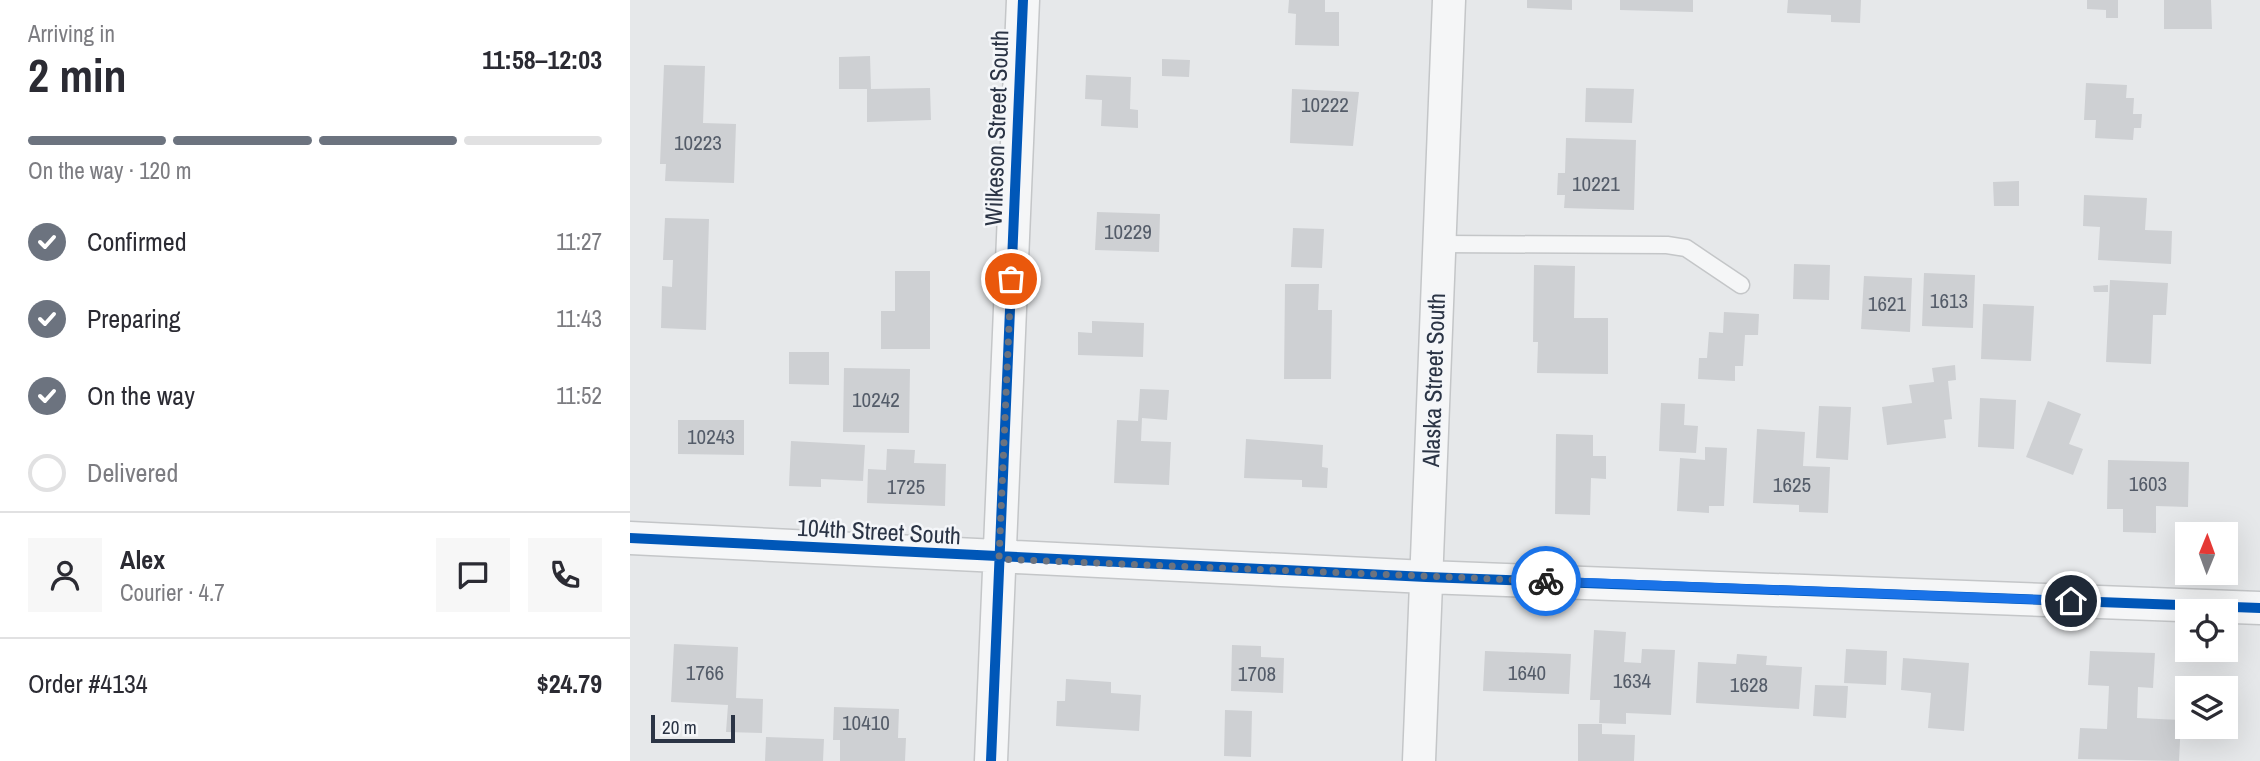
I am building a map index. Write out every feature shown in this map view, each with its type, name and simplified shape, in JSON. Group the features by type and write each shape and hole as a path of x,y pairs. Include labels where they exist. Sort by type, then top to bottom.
{"street":[{"name":"Wilkeson Street South","path":"991,761 1023,0"},
{"name":"Alaska Street South","path":"1419,761 1449,0"},
{"name":"104th Street South","path":"630,538 999,559 1426,578 2260,608"}],"lane":[{"path":"1440,244 1667,245 1686,248 1741,285"}],"building":[{"path":"1289,0 1325,0 1325,12 1339,12 1339,46 1295,45 1296,14 1288,13"},
{"path":"1527,0 1572,0 1572,10 1527,8"},
{"path":"1620,0 1693,0 1693,12 1620,10"},
{"path":"1788,0 1861,0 1860,23 1831,22 1831,15 1787,13"},
{"path":"2087,0 2118,0 2118,18 2106,18 2106,10 2087,9"},
{"path":"2164,0 2211,0 2212,29 2164,29"},
{"path":"870,56 871,89 930,88 931,120 867,122 867,89 839,89 839,57"},
{"path":"1162,59 1190,60 1189,77 1162,76"},
{"path":"664,65 705,66 703,123 736,124 734,183 665,181 666,164 660,164"},
{"path":"1086,75 1131,77 1130,109 1138,110 1138,128 1101,126 1102,100 1085,99"},
{"path":"2086,83 2127,85 2126,98 2134,98 2133,114 2142,114 2141,128 2134,128 2133,140 2095,138 2096,120 2084,120"},
{"path":"1586,88 1634,89 1632,123 1585,122"},
{"path":"1292,89 1359,92 1353,146 1290,143"},
{"path":"1566,138 1636,140 1634,210 1564,208 1565,195 1557,195 1558,173 1565,173"},
{"path":"2019,181 2019,206 1994,206 1993,182"},
{"path":"2084,195 2147,198 2145,230 2172,231 2171,264 2098,260 2100,227 2083,226"},
{"path":"1097,212 1160,214 1159,252 1095,250"},
{"path":"665,218 709,219 706,330 661,328 662,286 672,287 673,260 663,260"},
{"path":"1293,228 1324,229 1322,268 1291,267"},
{"path":"1794,264 1830,265 1829,300 1793,299"},
{"path":"1534,265 1575,266 1574,318 1608,318 1608,374 1537,373 1538,342 1533,342"},
{"path":"895,271 930,271 930,349 881,349 881,311 895,311"},
{"path":"1924,273 1975,275 1973,328 1922,326"},
{"path":"1864,276 1912,278 1910,332 1861,329"},
{"path":"2110,280 2168,283 2166,315 2153,315 2151,364 2106,362"},
{"path":"1285,284 1319,284 1318,310 1332,310 1331,379 1284,379"},
{"path":"2108,285 2108,292 2094,292 2093,286"},
{"path":"1983,304 2034,306 2031,361 1981,359"},
{"path":"1724,312 1759,314 1758,335 1745,335 1743,366 1735,366 1735,381 1698,379 1699,358 1707,358 1709,332 1723,333"},
{"path":"1092,321 1144,323 1143,357 1078,355 1078,332 1092,333"},
{"path":"789,352 829,352 829,385 789,384"},
{"path":"1955,365 1956,380 1948,381 1952,419 1944,420 1946,438 1887,445 1882,407 1912,403 1909,385 1934,382 1932,368"},
{"path":"844,368 910,369 909,433 843,432"},
{"path":"1140,389 1169,390 1167,420 1142,418 1141,441 1171,442 1169,485 1114,483 1117,420 1138,421"},
{"path":"1980,398 2016,400 2014,449 1978,447"},
{"path":"2048,401 2081,414 2069,444 2083,449 2073,475 2026,457"},
{"path":"1661,403 1685,404 1684,425 1698,426 1696,453 1659,451"},
{"path":"1819,406 1851,407 1848,460 1816,458"},
{"path":"678,420 744,420 744,455 678,454"},
{"path":"1757,429 1805,432 1803,466 1830,467 1828,513 1799,512 1799,505 1753,503"},
{"path":"1556,434 1593,435 1593,456 1606,456 1606,479 1591,478 1590,515 1555,514"},
{"path":"1246,439 1323,445 1322,467 1328,468 1327,488 1302,487 1302,480 1244,478"},
{"path":"791,441 865,445 863,481 821,479 821,487 789,486"},
{"path":"1705,447 1727,448 1724,506 1709,506 1709,513 1677,511 1680,458 1705,460"},
{"path":"887,449 915,450 914,463 946,464 945,506 867,503 868,469 886,470"},
{"path":"2108,460 2189,462 2188,507 2156,506 2156,533 2123,532 2123,509 2107,509"},
{"path":"1594,630 1626,632 1624,662 1641,663 1642,649 1675,650 1671,715 1626,713 1626,724 1599,723 1600,700 1590,700"},
{"path":"674,644 738,647 736,698 763,699 762,733 726,732 728,705 671,702"},
{"path":"1232,645 1261,646 1261,657 1284,658 1283,693 1231,691"},
{"path":"1846,649 1887,651 1886,685 1844,683"},
{"path":"1485,651 1571,654 1569,694 1483,691"},
{"path":"2090,651 2155,653 2153,688 2138,687 2137,718 2175,720 2175,739 2180,739 2179,761 2078,759 2080,728 2107,729 2109,686 2088,685"},
{"path":"1737,654 1767,656 1766,665 1802,667 1799,709 1696,703 1698,662 1736,664"},
{"path":"1903,658 1969,663 1964,731 1928,728 1931,693 1901,690"},
{"path":"1066,679 1111,682 1111,693 1141,695 1139,731 1056,726 1057,701 1065,701"},
{"path":"1815,685 1848,686 1846,718 1813,716"},
{"path":"834,707 899,709 898,738 906,738 905,761 840,761 840,740 833,740"},
{"path":"1225,710 1252,711 1251,757 1224,756"},
{"path":"1578,724 1602,724 1602,734 1635,735 1634,761 1578,761"},
{"path":"766,737 824,739 823,761 765,761"}],"cycle path":[{"path":"991,761 1023,0"},
{"path":"630,538 1426,577 2260,608"}],"way so far":[{"path":"1011,279 999,559 1546,581"}],"route":[{"path":"1546,581 2071,601"}]}
